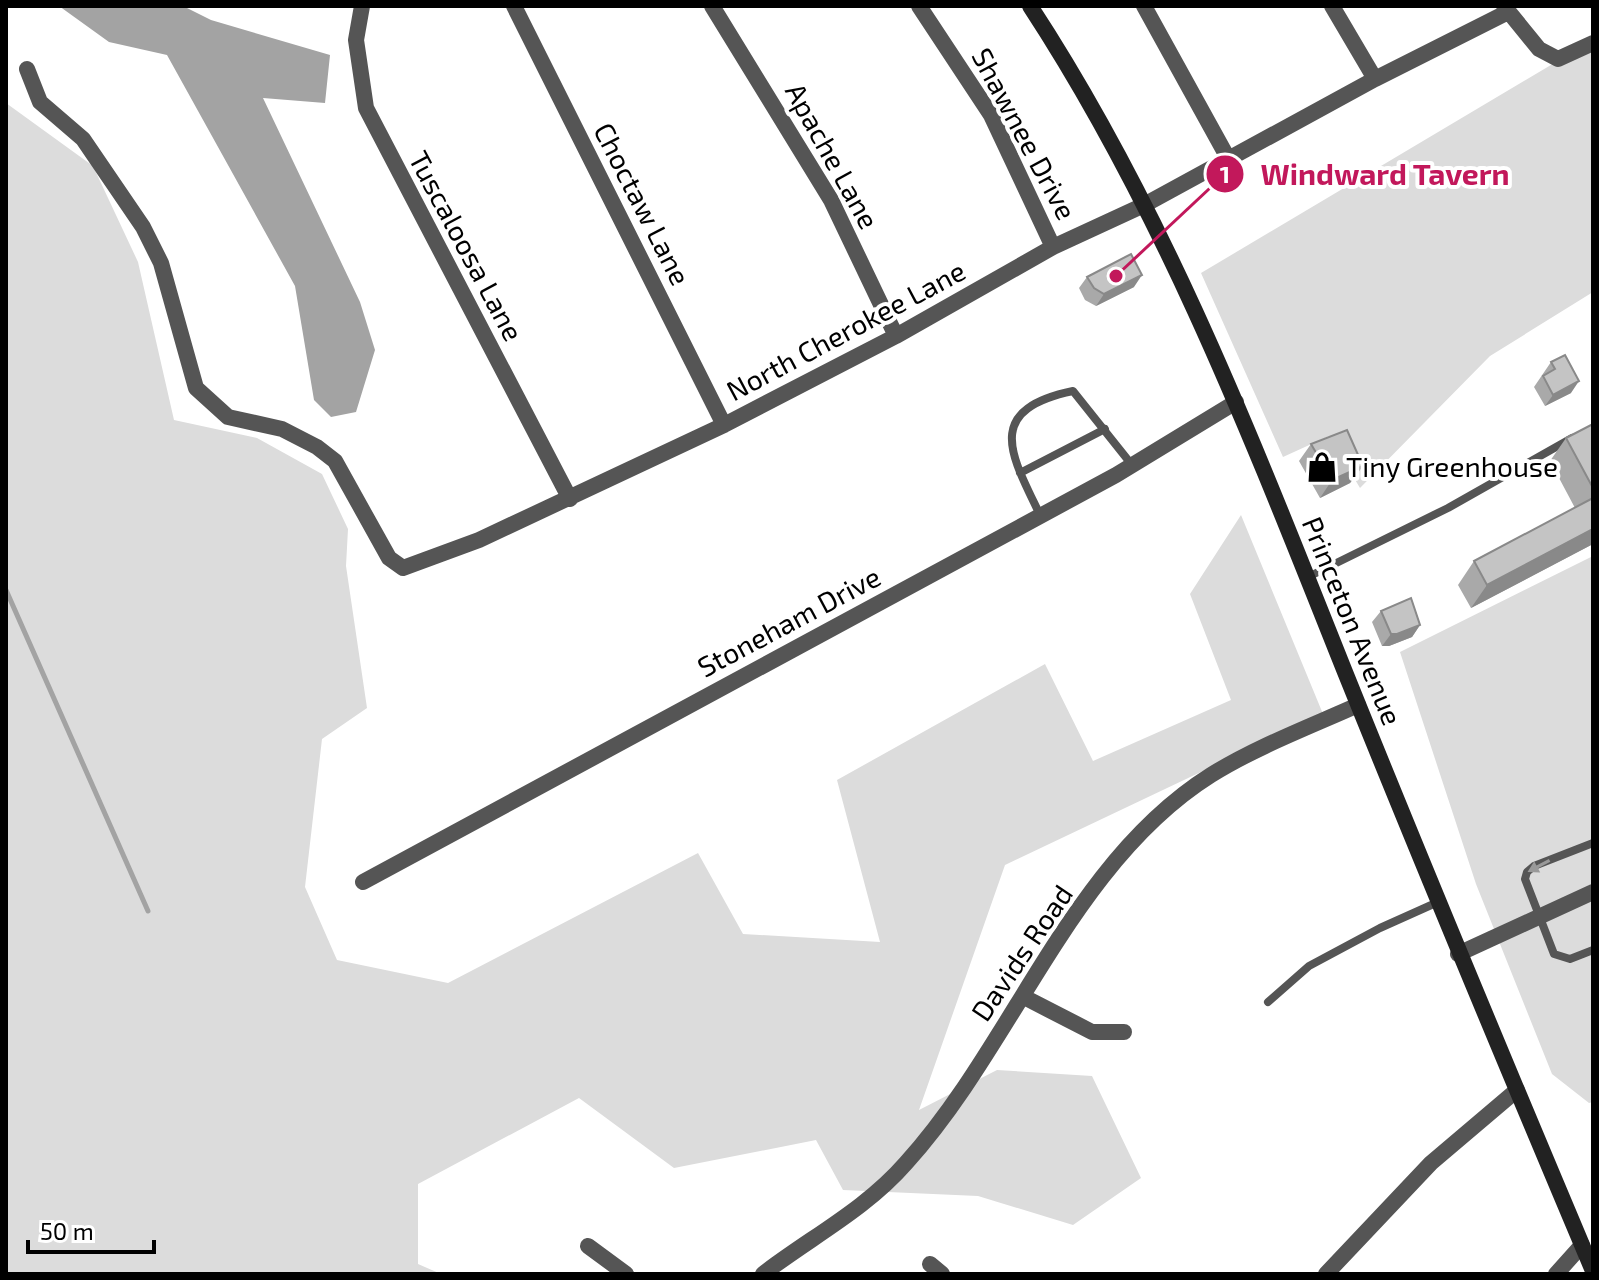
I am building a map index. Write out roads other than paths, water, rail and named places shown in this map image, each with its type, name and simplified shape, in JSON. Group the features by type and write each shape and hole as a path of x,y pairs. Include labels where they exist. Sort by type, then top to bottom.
{"main road":[{"name":"Princeton Avenue","path":"1030,6 1109,136 1236,402 1458,954 1592,1269"}],"street":[{"name":"Tuscaloosa Lane","path":"362,6 356,40 366,108 570,499"},
{"name":"Choctaw Lane","path":"514,6 724,425"},
{"name":"Apache Lane","path":"712,6 831,200 896,336"},
{"name":"Shawnee Drive","path":"919,6 991,115 1053,247"},
{"path":"1144,6 1229,160"},
{"path":"1332,6 1375,79"},
{"name":"North Cherokee Lane","path":"27,69 40,102 83,139 143,227 161,263 196,388 228,417 282,429 317,447 335,461 389,558 403,568 427,562 570,499 724,425 896,336 1053,247 1144,205 1229,160 1506,9"},
{"path":"1506,9 1539,49 1558,59 1593,43"},
{"name":"Stoneham Drive","path":"363,882 1040,516 1236,402"},
{"name":"Davids Road","path":"763,1274 857,1210 906,1164 951,1107 1088,899 1136,839 1210,776 1358,705"},
{"path":"1458,954 1537,915 1593,892"},
{"path":"1024,997 1092,1032 1124,1032"},
{"path":"1326,1274 1431,1163 1517,1090"},
{"path":"1556,1274 1582,1245"},
{"path":"588,1246 626,1274"},
{"path":"1587,1274 1592,1269"}],"lane":[{"path":"1040,516 1011,454 1012,429 1026,412 1054,395 1073,391 1132,465"},
{"path":"1020,473 1105,429"},
{"path":"1307,578 1448,508 1553,446 1580,435"},
{"path":"1593,843 1527,872 1525,879 1554,954 1570,959 1593,950"},
{"path":"1268,1002 1309,966 1380,928 1438,902"}],"waterway":[{"path":"6,590 148,911"}],"place":[{"name":"Windward Tavern","path":"1116,276"},
{"name":"Tiny Greenhouse","path":"1322,467"}]}
